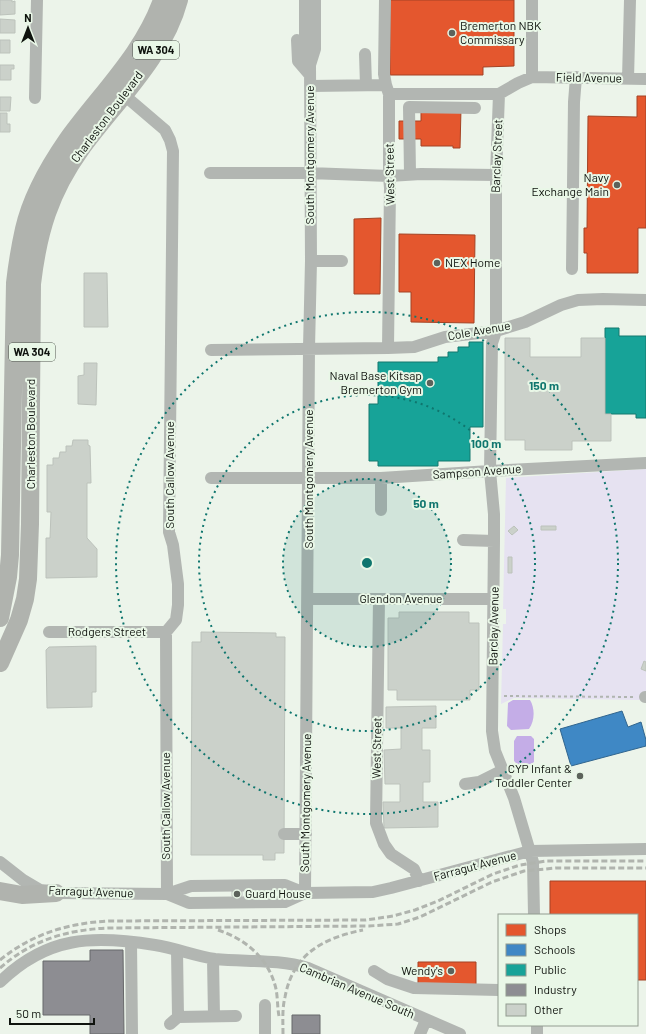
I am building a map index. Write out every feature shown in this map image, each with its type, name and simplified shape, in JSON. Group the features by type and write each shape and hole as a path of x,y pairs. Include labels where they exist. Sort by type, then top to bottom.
{"highway":[{"name":"Charleston Boulevard","path":"0,618 3,593 9,567 15,283 18,257 24,228 42,181 52,163 68,139 148,33 162,0"},
{"name":"Charleston Boulevard","path":"0,663 19,620 25,599 28,579 30,524 32,284 40,232 51,202 67,171 81,149 124,95 163,41 171,24 179,0"},
{"path":"0,891 22,895 56,893"}],"street":[{"path":"36,0 36,98"},
{"name":"South Montgomery Avenue","path":"305,0 305,52 310,75"},
{"name":"South Montgomery Avenue","path":"305,893 311,260 309,173 310,75 315,49 315,0"},
{"name":"West Street","path":"385,0 384,74 388,90 390,194 388,348"},
{"path":"310,75 388,90 499,94 532,77 532,0"},
{"path":"628,79 630,0"},
{"path":"365,54 366,85"},
{"name":"Field Avenue","path":"532,77 646,79"},
{"path":"572,270 574,102 576,77"},
{"name":"Barclay Street","path":"496,331 496,175 499,94"},
{"name":"South Callow Avenue","path":"124,95 165,130 170,140 173,152 169,532 174,545 178,584 178,605 176,620 166,632 167,894"},
{"path":"410,174 409,107 476,108"},
{"path":"210,173 309,173 389,176 410,174 496,175"},
{"path":"311,260 342,260"},
{"name":"Cole Avenue","path":"211,350 414,347 445,337 496,331 524,322 561,305 578,300 646,300"},
{"name":"Barclay Avenue","path":"496,331 492,343 490,471 494,514 492,731 495,751 514,798 533,862 534,914"},
{"name":"Sampson Avenue","path":"211,478 381,478 646,463"},
{"path":"381,478 381,510"},
{"path":"464,540 494,541"},
{"name":"Glendon Avenue","path":"308,599 494,599"},
{"name":"West Street","path":"379,599 376,823 384,844 391,854 414,869 419,881"},
{"name":"Rodgers Street","path":"49,632 166,632"},
{"path":"465,784 479,782 503,770"},
{"path":"284,834 306,834"},
{"name":"Farragut Avenue","path":"0,862 23,880 40,890 56,893 167,894 191,886 250,885 285,885 305,893 373,892 530,851 646,849"},
{"name":"Farragut Avenue","path":"167,894 189,903 285,902 305,893"},
{"name":"Cambrian Avenue South","path":"0,982 32,957 63,944 101,940 131,942 155,945 214,959 281,962 298,965 460,1034"},
{"path":"131,942 132,1034"},
{"path":"177,950 174,1020 214,1016 236,1016"},
{"path":"214,959 214,1016"},
{"path":"374,971 387,978 414,988 498,990"},
{"path":"265,1005 265,1034"},
{"path":"420,1034 426,1020"}],"path":[{"path":"493,704 504,696 645,697"}],"shaded area":[{"path":"646,469 646,695 640,700 514,698 501,704 503,624 506,624 506,609 503,609 506,478"},
{"path":"513,700 530,700 534,714 529,729 511,730 507,726 508,703"},
{"path":"517,736 531,736 534,739 534,762 531,764 518,765 514,761 514,741"}],"building: Shops":[{"name":"Bremerton NBK Commissary","path":"390,0 514,0 514,66 483,67 483,75 390,75"},
{"name":"Navy Exchange Main","path":"637,96 646,96 646,228 638,228 638,273 587,273 587,253 584,253 584,228 587,228 588,116 637,117"},
{"path":"461,109 460,148 453,148 453,146 421,146 421,139 399,139 399,121 421,121 421,111"},
{"path":"381,218 380,294 354,294 354,219"},
{"name":"NEX Home","path":"399,234 475,235 474,323 411,322 411,292 399,292"},
{"path":"550,881 646,881 646,980 638,980 638,914 550,914"},
{"path":"418,962 476,962 476,986 418,987"}],"building: Schools":[{"path":"622,711 628,727 641,722 646,740 646,746 571,766 560,729"}],"building: Public":[{"path":"605,328 619,328 619,336 646,336 646,418 636,418 636,414 605,414"},
{"name":"Naval Base Kitsap Bremerton Gym","path":"469,342 483,342 483,427 470,427 470,461 438,461 438,466 378,466 378,461 369,461 369,404 378,404 378,362 438,362 438,357 448,357 448,352 458,352 458,347 469,347"}],"building: Industry":[{"path":"90,950 123,950 124,1034 90,1034 90,1015 43,1015 43,961 90,961"},
{"path":"292,1015 320,1015 320,1034 292,1034"}],"building: Other":[{"path":"0,0 15,1 15,14 0,15"},
{"path":"0,19 15,20 15,33 0,33"},
{"path":"0,40 10,40 10,53 0,53"},
{"path":"0,65 14,65 14,69 11,69 11,80 0,80"},
{"path":"0,97 11,97 10,111 0,111"},
{"path":"0,113 7,113 7,124 10,124 10,132 0,132"},
{"path":"84,273 107,273 108,327 84,327"},
{"path":"505,338 530,338 530,357 581,357 581,338 605,338 605,414 611,414 611,441 572,441 572,450 525,450 525,440 505,440"},
{"path":"84,363 97,363 96,405 78,404 78,376 84,375"},
{"path":"73,440 88,440 88,445 90,446 91,483 87,483 87,538 97,549 97,577 46,578 46,538 50,538 51,512 47,512 47,465 53,465 53,458 59,458 60,452 66,452 66,446 72,446"},
{"path":"514,526 518,530 512,535 508,531"},
{"path":"541,526 556,526 556,530 541,530"},
{"path":"508,557 512,557 512,573 508,573"},
{"path":"399,612 469,612 469,623 479,623 479,690 470,690 470,700 397,700 397,690 388,690 388,618 399,618"},
{"path":"201,632 276,633 276,637 285,637 284,853 275,853 275,860 263,860 263,855 191,855 192,642 201,642"},
{"path":"96,646 96,692 92,692 92,707 47,708 46,650 49,647"},
{"path":"644,661 646,662 646,671 641,669"},
{"path":"436,706 436,728 422,728 422,750 430,750 430,782 423,782 423,802 438,802 438,827 384,828 383,802 400,802 400,784 385,784 384,750 401,749 401,728 386,728 386,707"},
{"name":"Guard House","path":"232,891 242,891 242,896 232,896"}],"railway":[{"path":"0,960 25,943 38,937 65,927 79,924 109,921 366,920 393,916 415,910 438,901 493,874 520,865 546,861 646,861"},
{"path":"0,968 24,950 50,938 78,931 108,928 369,926 398,924 420,917 492,882 524,871 556,868 646,868"},
{"path":"218,930 237,938 246,944 254,950 267,966 276,989 279,1016"},
{"path":"283,1034 283,1011 285,997 289,982 303,959 312,950 323,943 348,933 363,930"}],"place":[{"name":"Bremerton NBK Commissary","path":"452,33"},
{"name":"Navy Exchange Main","path":"617,185"},
{"name":"NEX Home","path":"437,263"},
{"name":"Naval Base Kitsap Bremerton Gym","path":"430,383"},
{"name":"CYP Infant & Toddler Center","path":"580,776"},
{"name":"Guard House","path":"237,894"},
{"name":"Wendy's","path":"451,971"}]}
